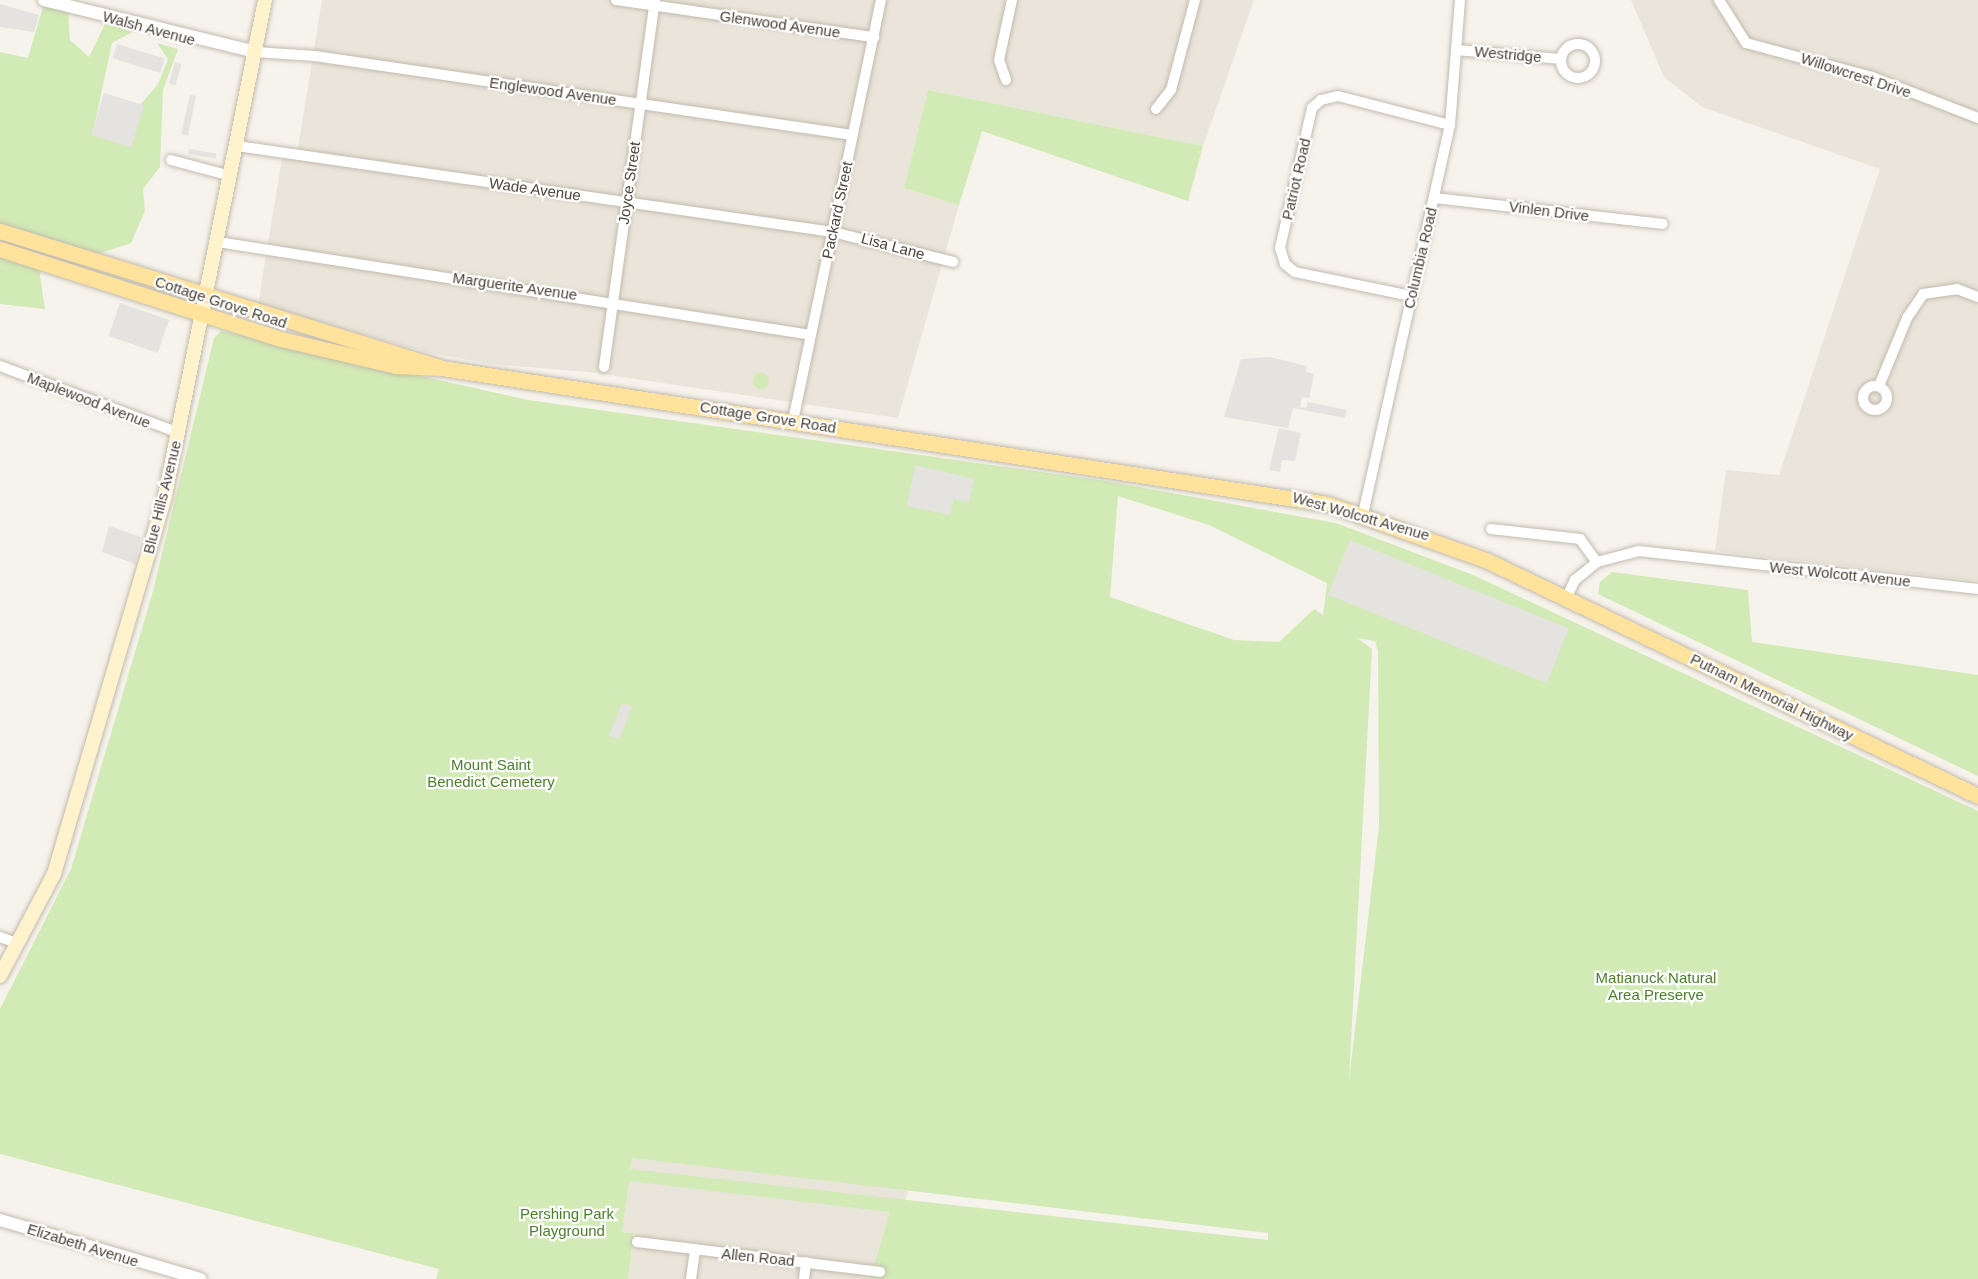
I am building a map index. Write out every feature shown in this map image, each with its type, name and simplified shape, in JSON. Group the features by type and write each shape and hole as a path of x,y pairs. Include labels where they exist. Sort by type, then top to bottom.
{"main road":[{"name":"Blue Hills Avenue","path":"0,976 19,944 63,846 179,433 208,298 265,0"},
{"name":"Cottage Grove Road","path":"0,231 208,298 442,368"},
{"name":"Cottage Grove Road","path":"0,249 203,315 326,351 396,366 442,368 1095,465"},
{"name":"West Wolcott Avenue","path":"1095,465 1287,494 1363,514 1439,540 1566,599"},
{"name":"Putnam Memorial Highway","path":"1566,599 1978,796"}],"street":[{"name":"Walsh Avenue","path":"44,0 255,52"},
{"name":"Glenwood Avenue","path":"615,0 655,3 874,37"},
{"name":"Packard Street","path":"793,421 881,0"},
{"path":"1006,80 999,60 1012,0"},
{"path":"1156,109 1171,90 1195,0"},
{"name":"Columbia Road","path":"1363,514 1450,126 1460,0"},
{"name":"Willowcrest Drive","path":"1719,0 1746,43 1872,77 1978,118"},
{"name":"Joyce Street","path":"604,367 655,3"},
{"name":"Westridge","path":"1456,50 1560,59"},
{"name":"Englewood Avenue","path":"255,52 852,135"},
{"name":"Patriot Road","path":"1411,296 1295,272 1285,264 1280,248 1301,155 1312,108 1338,96 1450,126"},
{"name":"Wade Avenue","path":"237,146 833,232"},
{"path":"171,160 231,176"},
{"name":"Vinlen Drive","path":"1435,198 1663,224"},
{"name":"Lisa Lane","path":"833,232 953,262"},
{"name":"Marguerite Avenue","path":"218,242 612,300 811,335"},
{"path":"1879,386 1907,318 1923,294 1957,289 1978,297"},
{"name":"Maplewood Avenue","path":"0,366 179,433"},
{"path":"1491,530 1580,539 1597,562"},
{"name":"West Wolcott Avenue","path":"1566,599 1575,580 1597,562 1623,552 1654,552 1977,585"},
{"path":"0,937 19,944"},
{"name":"Elizabeth Avenue","path":"0,1220 201,1279"},
{"name":"Allen Road","path":"637,1242 880,1272"},
{"path":"691,1279 695,1249"},
{"path":"804,1279 806,1262"}],"shaded area":[{"path":"322,0 1254,0 1203,146 928,90 904,188 959,205 898,418 588,372 490,364 426,352 258,305 282,158 296,160"},
{"path":"1631,0 1978,0 1978,581 1715,551 1726,470 1779,475 1880,169 1702,107 1664,77"},
{"path":"0,4 39,15 34,32 0,27"},
{"path":"117,44 165,59 160,73 113,58"},
{"path":"175,62 182,64 176,85 169,83"},
{"path":"104,93 144,105 131,147 91,135"},
{"path":"190,95 196,96 188,136 181,134"},
{"path":"189,149 217,154 216,159 188,154"},
{"path":"120,303 169,320 158,353 109,336"},
{"path":"1270,357 1307,366 1306,372 1314,374 1309,398 1302,397 1300,407 1306,408 1308,402 1347,410 1345,418 1293,408 1288,428 1224,417 1241,359"},
{"path":"1279,428 1301,433 1295,461 1282,460 1280,472 1269,470"},
{"path":"915,465 974,479 969,502 954,499 950,515 907,506"},
{"path":"109,526 141,537 135,564 102,552"},
{"path":"1350,540 1569,628 1547,683 1328,595"},
{"path":"622,703 632,707 619,740 609,735"},
{"path":"631,1158 873,1184 908,1191 881,1279 628,1279 634,1233 622,1232"}],"green space":[{"path":"45,0 68,9 70,40 89,57 106,22 136,30 112,43 95,123 110,134 128,139 141,104 158,84 168,59 157,43 178,49 163,90 160,167 143,189 145,211 131,243 95,255 0,225 0,52 28,58"},
{"path":"928,90 1203,146 1188,201 982,131 959,205 904,188"},
{"path":"0,249 38,262 45,309 0,304"},
{"name":"Mount Saint Benedict Cemetery","path":"221,331 528,400 1106,481 1336,523 1473,575 1978,811 1978,1279 870,1279 890,1212 629,1181 622,1232 634,1233 628,1279 436,1279 439,1269 0,1154 0,1009 71,869 153,591 214,338","holes":["1118,496 1209,525 1327,583 1323,615 1314,609 1279,642 1234,640 1110,597","1357,638 1375,641 1378,651 1379,826 1349,1080 1372,649","632,1158 1268,1233 1268,1240 630,1169"]},
{"path":"761,373 769,381 761,389 753,381"},
{"path":"1612,572 1748,590 1752,642 1978,675 1978,776 1598,594 1600,582"}],"park label":[{"name":"Matianuck Natural Area Preserve","path":"1656,986"},
{"name":"Pershing Park Playground","path":"567,1222"}]}
